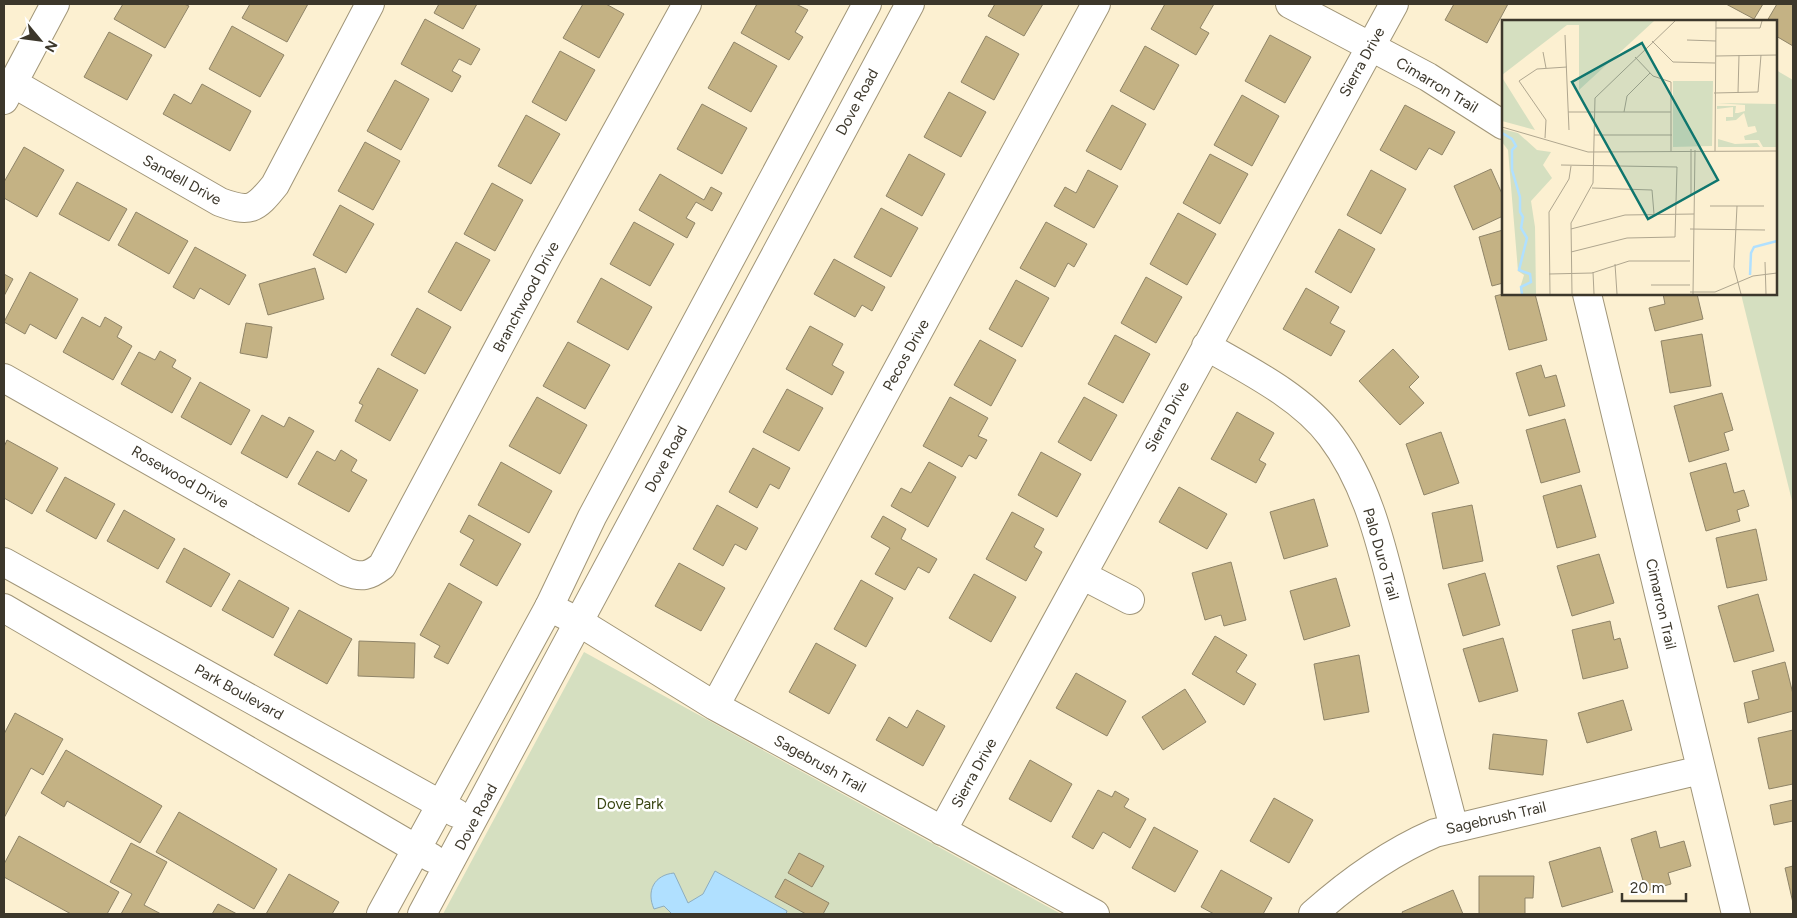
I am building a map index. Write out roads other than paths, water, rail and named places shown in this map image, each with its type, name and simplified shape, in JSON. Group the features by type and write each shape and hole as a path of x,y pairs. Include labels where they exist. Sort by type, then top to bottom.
{"street":[{"path":"8,91 55,4"},
{"name":"Sandell Drive","path":"8,91 220,202 238,209 250,209 260,203 275,186 370,4"},
{"name":"Branchwood Drive","path":"356,576 365,576 382,566 548,255 687,4"},
{"path":"381,914 549,607 592,516 867,4"},
{"name":"Dove Road","path":"422,914 910,4"},
{"name":"Pecos Drive","path":"715,706 1096,4"},
{"name":"Cimarron Trail","path":"1290,4 1428,78 1502,124"},
{"name":"Sierra Drive","path":"942,831 1394,4"},
{"name":"Cimarron Trail","path":"1587,295 1736,914"},
{"name":"Palo Duro Trail","path":"1206,346 1257,375 1309,412 1331,435 1355,473 1376,528 1454,828"},
{"name":"Rosewood Drive","path":"4,378 356,576"},
{"name":"Park Boulevard","path":"4,562 473,822"},
{"path":"1082,575 1130,600"},
{"path":"36,626 56,591"},
{"name":"Sagebrush Trail","path":"549,607 579,622 715,706 1095,914"},
{"path":"4,608 448,867"},
{"name":"Sagebrush Trail","path":"1313,914 1345,885 1406,846 1435,833 1701,770"}],"water":[{"path":"715,871 787,911 786,914 672,914 664,906 654,909 651,896 652,890 661,877 674,873 688,903 703,894"}],"park label":[{"name":"Dove Park","path":"630,804"}]}
